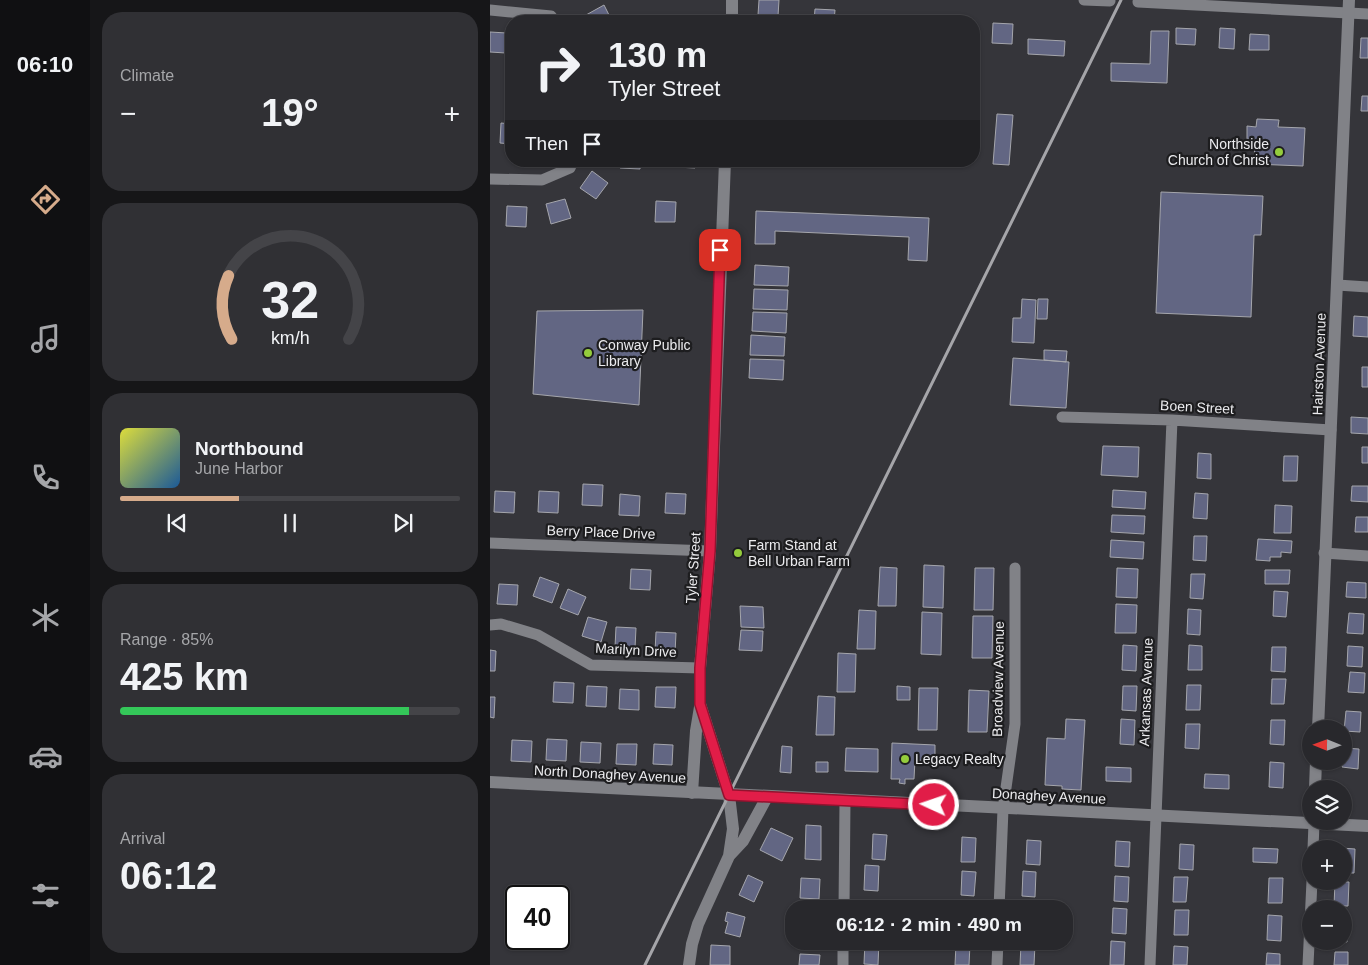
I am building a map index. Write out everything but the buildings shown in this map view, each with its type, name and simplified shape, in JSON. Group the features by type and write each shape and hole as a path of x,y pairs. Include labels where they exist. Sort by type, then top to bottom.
{"street":[{"path":"732,0 732,15"},
{"path":"1084,0 1110,1"},
{"path":"1138,2 1348,6 1368,14"},
{"name":"Hairston Avenue","path":"1318,720 1348,6"},
{"path":"490,10 542,15"},
{"path":"490,179 542,180 570,167"},
{"name":"Tyler Street","path":"689,965 692,944 698,924 729,856 733,829 729,795 700,704 700,668 710,551 725,167"},
{"path":"1337,285 1368,286"},
{"name":"Boen Street","path":"1062,417 1172,420 1331,430"},
{"name":"Arkansas Avenue","path":"1150,965 1172,420"},
{"name":"Berry Place Drive","path":"490,543 710,551"},
{"path":"1324,553 1368,556"},
{"name":"Broadview Avenue","path":"999,900 1003,809 1015,724 1015,568"},
{"name":"Marilyn Drive","path":"490,625 500,624 538,635 591,665 700,668"},
{"path":"692,793 696,731 700,704"},
{"name":"North Donaghey Avenue","path":"490,782 729,795"},
{"name":"Donaghey Avenue","path":"729,795 1302,821"},
{"path":"729,856 743,841 767,797"},
{"path":"844,900 846,801"},
{"name":"Donaghey Avenue","path":"1352,825 1368,826"},
{"path":"1308,965 1312,890"},
{"path":"843,950 843,965"},
{"path":"997,965 998,950"}],"railway":[{"path":"645,965 1121,0"}],"place":[{"name":"Northside Church of Christ","path":"1279,152"},
{"name":"Conway Public Library","path":"588,353"},
{"name":"Farm Stand at Bell Urban Farm","path":"738,553"},
{"name":"Legacy Realty","path":"905,759"}],"route":[{"path":"720,250 710,551 700,668 700,704 729,795 934,805"}]}
